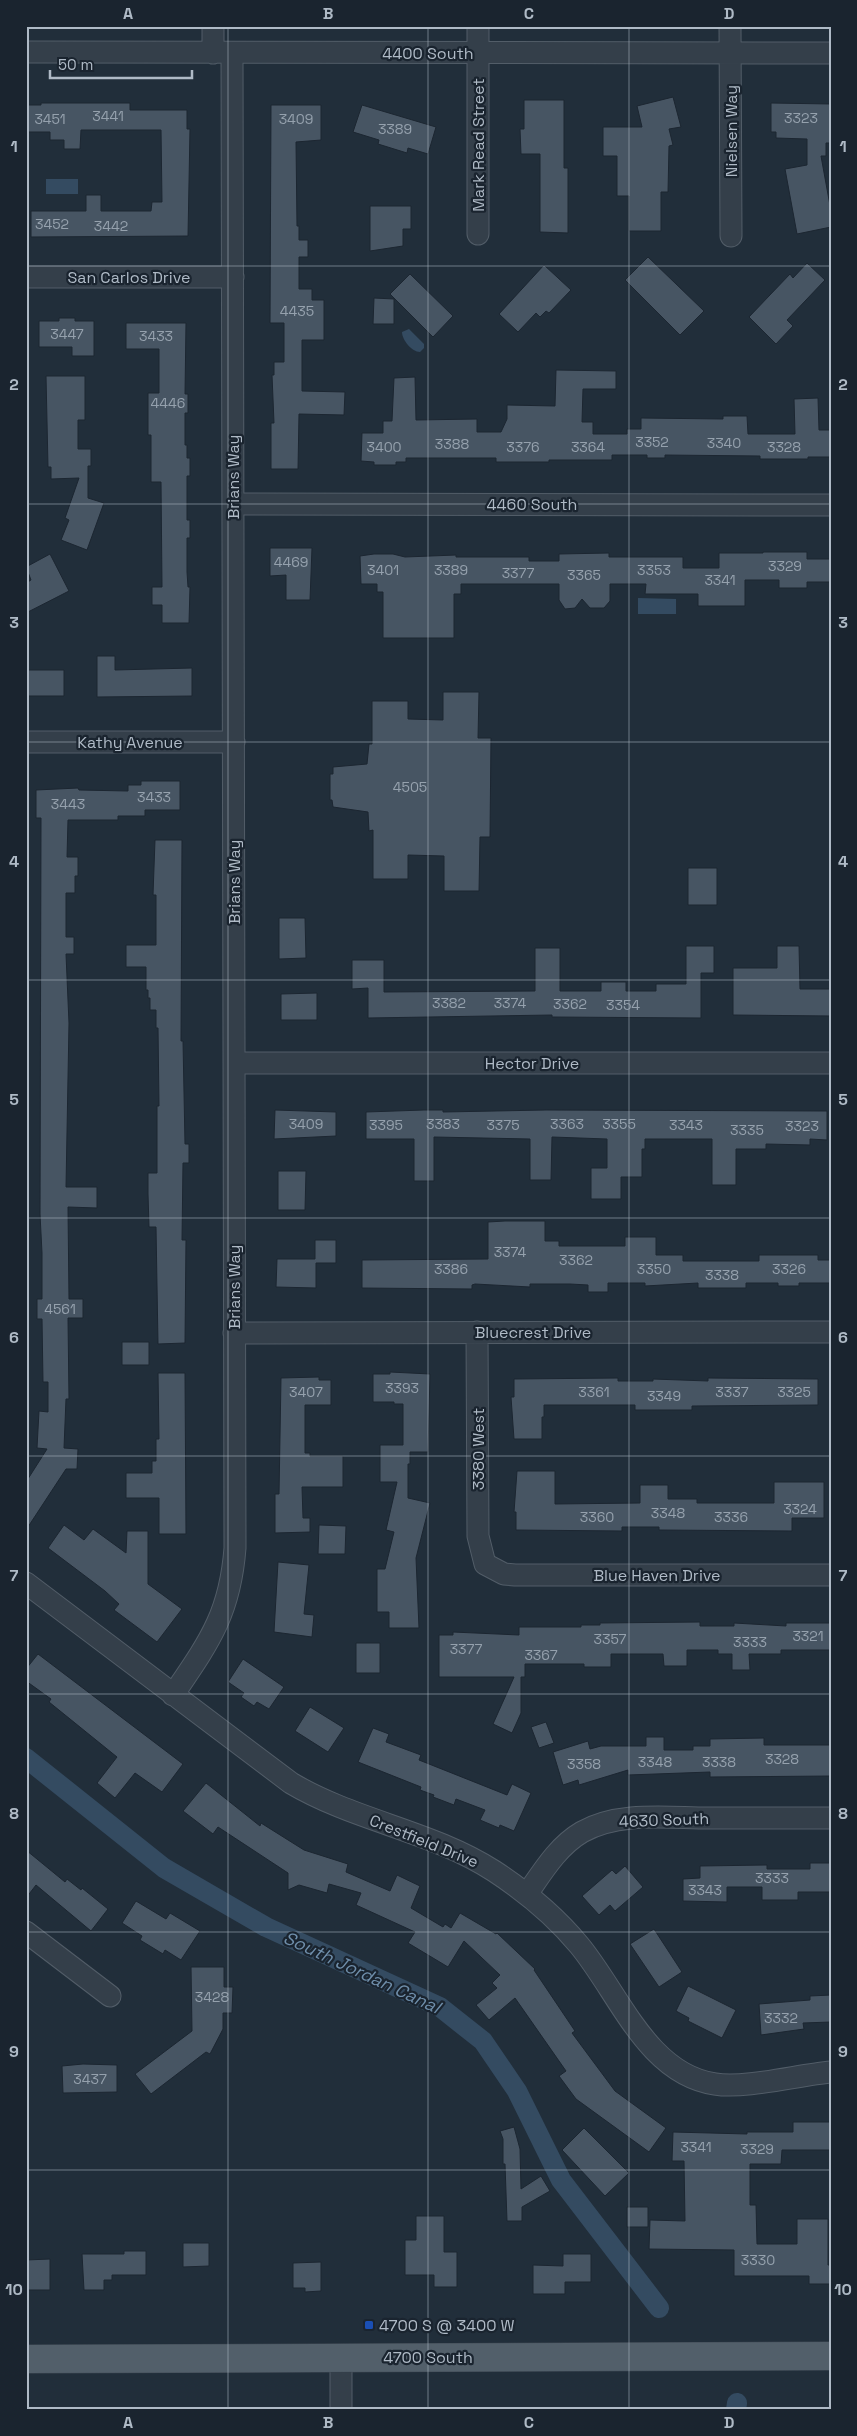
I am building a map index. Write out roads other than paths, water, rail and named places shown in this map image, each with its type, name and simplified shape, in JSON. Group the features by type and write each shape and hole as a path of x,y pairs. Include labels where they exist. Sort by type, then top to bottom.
{"main road":[{"name":"4700 South","path":"26,2359 831,2356"}],"street":[{"name":"Brians Way","path":"172,1695 216,1630 226,1606 235,1548 232,277 223,52 213,26"},
{"name":"Mark Read Street","path":"478,26 478,234"},
{"name":"Nielsen Way","path":"730,26 731,236"},
{"name":"4400 South","path":"26,52 831,52"},
{"name":"San Carlos Drive","path":"26,277 232,277"},
{"name":"4460 South","path":"233,504 831,505"},
{"name":"Kathy Avenue","path":"26,742 234,742"},
{"name":"Hector Drive","path":"234,1063 831,1063"},
{"name":"3380 West","path":"477,1332 478,1536 485,1564"},
{"name":"Bluecrest Drive","path":"234,1333 831,1332"},
{"name":"Blue Haven Drive","path":"485,1564 504,1574 515,1576 831,1575"},
{"name":"Crestfield Drive","path":"26,1583 271,1770 311,1795 348,1811 458,1851 494,1871 527,1894 544,1908 579,1944 647,2042 661,2058 678,2071 703,2082 729,2085 831,2072"},
{"name":"4630 South","path":"527,1894 552,1859 571,1840 595,1826 611,1821 652,1818 831,1818"},
{"path":"26,1932 110,1996"},
{"path":"341,2357 341,2410"}],"water":[{"path":"46,179 78,179 78,194 46,194"},
{"path":"409,329 424,344 424,348 420,352 411,348 404,338 402,332"},
{"path":"638,598 676,599 676,614 638,614"}],"waterway":[{"name":"South Jordan Canal","path":"26,1758 164,1868 266,1927 440,2007 483,2041 517,2091 561,2180 659,2308"},
{"name":"South Jordan Canal","path":"736,2410 737,2403"}],"place":[{"name":"4700 S @ 3400 W","path":"369,2325"}]}
